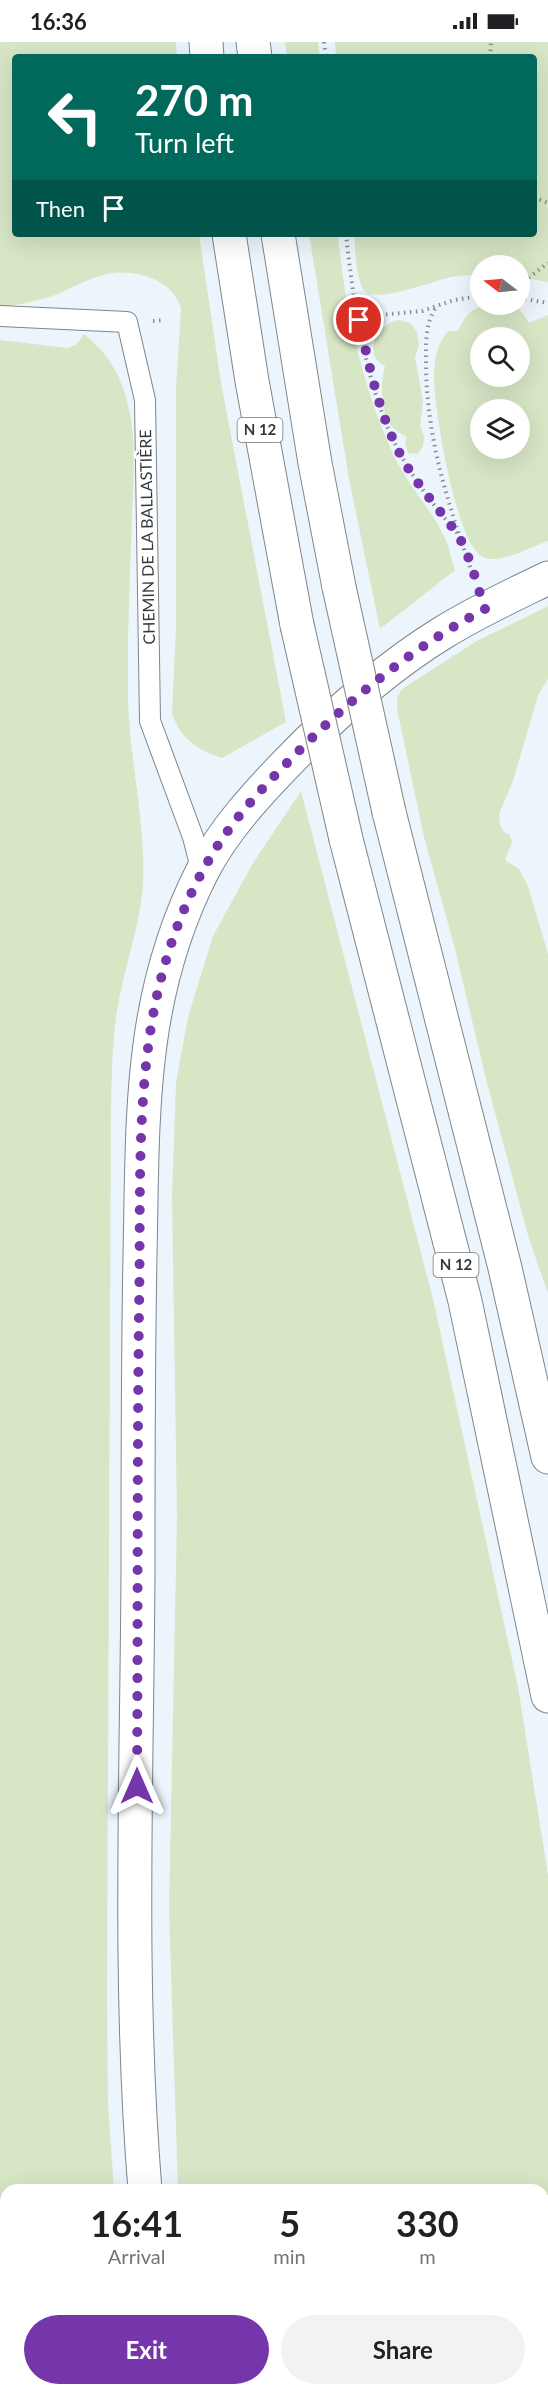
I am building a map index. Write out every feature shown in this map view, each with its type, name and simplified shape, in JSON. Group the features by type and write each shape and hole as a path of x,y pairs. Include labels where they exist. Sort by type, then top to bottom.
{"main road":[{"name":"N 12","path":"229,237 256,405 297,625 346,839 465,1301 548,1696"},
{"name":"N 12","path":"278,237 311,442 339,587 389,812 506,1268 548,1457"},
{"path":"144,2184 140,2136 136,2000 138,1370 143,1105 151,1023 159,990 180,922 202,872 224,837 275,775 355,697 419,648 485,609 548,578"}],"lane":[{"name":"CHEMIN DE LA BALLASTIÈRE","path":"0,316 127,322 145,400 150,721 193,837 202,872"}],"path":[{"path":"346,237 351,282 371,376 384,416 413,476 457,533"},
{"path":"530,276 548,262"},
{"path":"380,315 435,309 454,300 470,298"},
{"path":"530,300 548,303"},
{"path":"435,309 430,317 426,348 429,415 435,453 457,533 485,609"}],"green space":[{"path":"0,42 176,42 177,54 12,54 12,237 199,237 221,383 286,722 222,758 205,751 185,737 172,713 176,627 176,388 181,308 177,298 161,283 151,278 140,274 118,273 92,279 46,298 0,308"},
{"path":"285,42 318,42 320,54 287,54"},
{"path":"335,42 548,42 548,282 530,279 530,255 470,255 470,275 452,277 383,294 366,292 358,274 354,237 537,237 537,54 336,54"},
{"path":"309,237 338,237 350,319 373,402 394,456 442,532 455,570 380,629 349,479"},
{"path":"469,314 524,315 529,323 548,315 548,541 498,559 483,557 473,547 464,528 448,474 435,394 435,365 441,341 448,331 458,331"},
{"path":"399,320 410,323 417,332 419,345 415,357 423,401 420,426 424,436 423,446 418,454 408,453 405,443 407,437 394,429 387,419 382,396 385,366 374,355 373,348 378,333 384,327"},
{"path":"84,334 110,361 125,393 133,431 128,696 143,861 139,915 116,1018 111,1109 107,1996 108,2103 114,2184 0,2184 0,340 68,348 77,344"},
{"path":"548,606 548,679 538,695 513,781 499,814 500,825 504,832 510,835 512,842 505,860 519,869 528,886 548,954 548,1293 529,1239 424,837 397,709 397,698 402,689 475,642"},
{"path":"301,791 433,1299 518,1687 548,1875 548,2184 178,2184 169,1910 177,1517 172,1195 176,1083 188,1017 213,936 253,863"}],"route":[{"path":"137,1786 142,1126 151,1023 163,971 180,922 207,863 233,824 275,775 355,697 427,643 485,609 457,533 425,493 400,453 384,416 371,376 359,320"}]}
